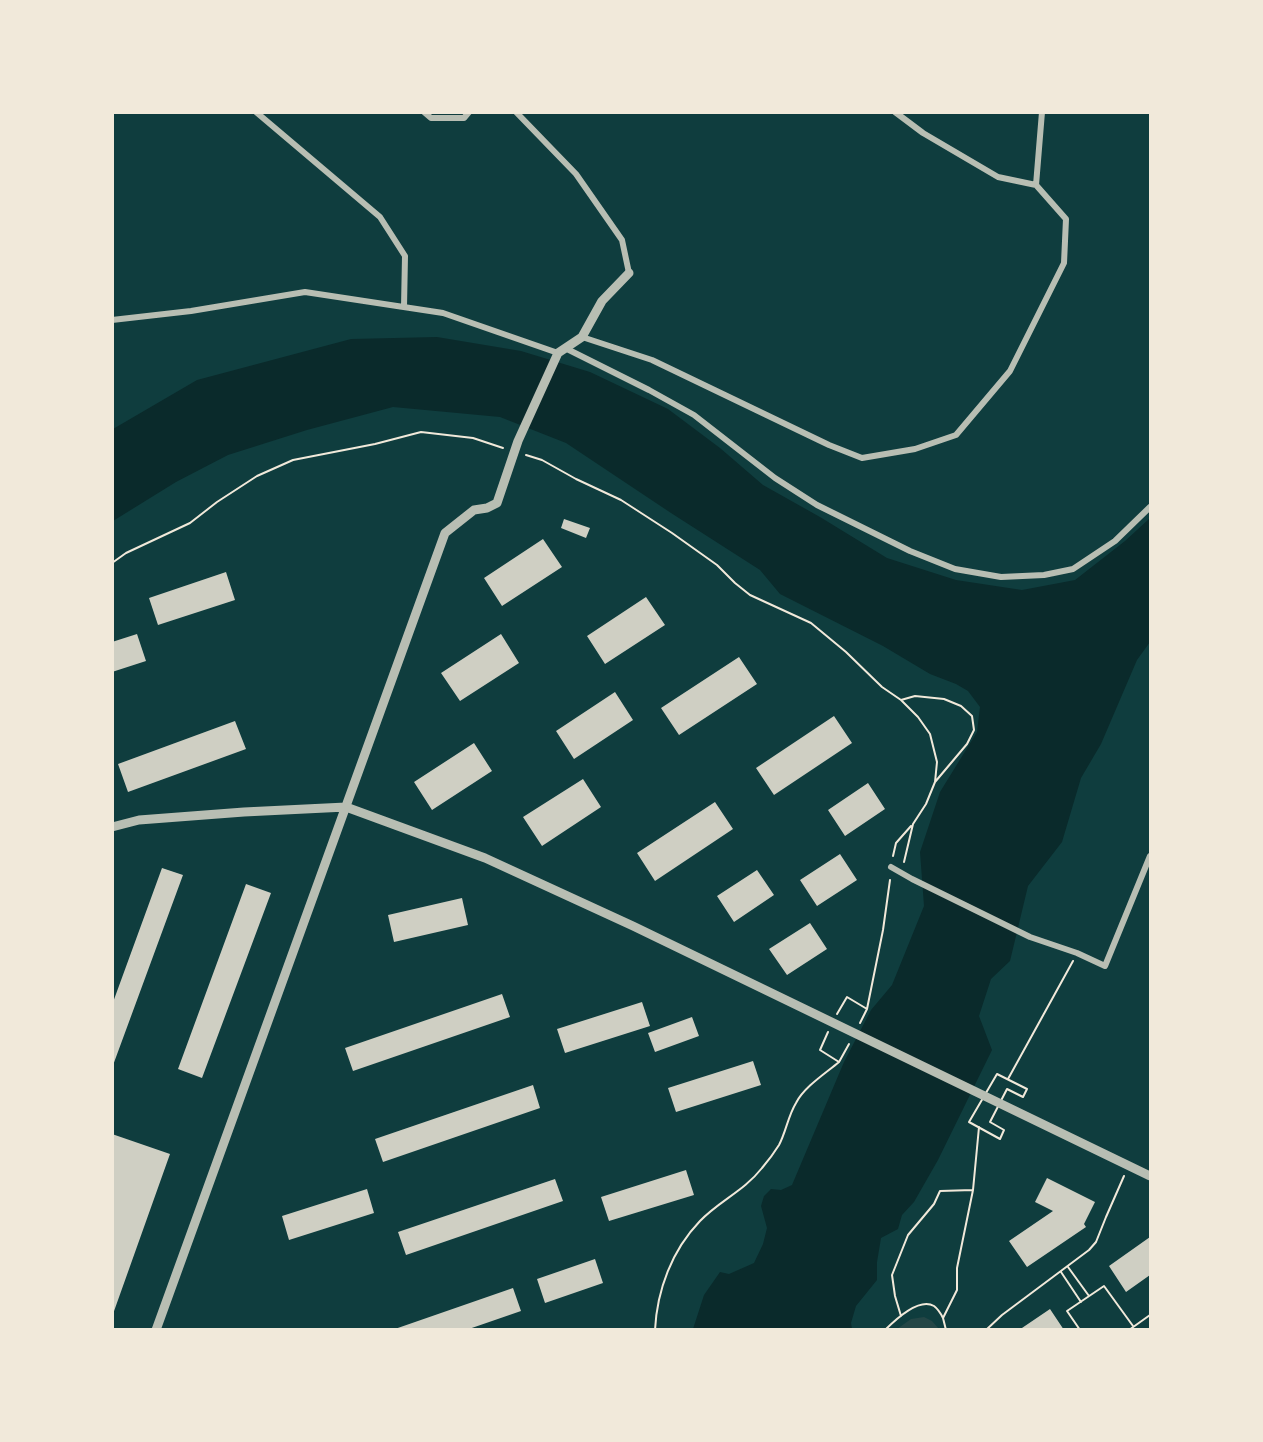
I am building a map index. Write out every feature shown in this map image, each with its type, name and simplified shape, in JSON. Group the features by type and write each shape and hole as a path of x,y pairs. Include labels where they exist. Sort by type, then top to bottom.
{"street":[{"path":"256,112 380,216 405,256 404,307"},
{"path":"424,112 431,118 464,118 470,112"},
{"path":"156,1329 445,533 474,510 487,508 497,503 518,441 561,350 582,337 602,301 629,273 622,240 576,174 516,112"},
{"path":"582,337 652,360 829,445 862,458 915,449 956,435 1010,371 1064,263 1066,219 1036,185 998,177 923,134 895,112"},
{"path":"1036,185 1042,112"},
{"path":"112,320 191,311 304,292 442,313 561,350 649,390 694,415 774,478 817,506 910,551 955,569 1001,577 1044,575 1072,569 1114,541 1150,507"},
{"path":"112,827 139,820 346,807 485,858 807,1009 1150,1176"},
{"path":"891,867 1030,937 1077,953 1105,966 1150,856"}],"path":[{"path":"112,562 190,523 256,476 293,460 375,444 421,432 473,438 542,460 621,500 717,565 735,584 750,595 811,623 918,717 930,734 937,762 935,782 926,804 913,824 896,843 883,930 867,1009 847,997 820,1050 839,1062 808,1088 796,1102 779,1146 753,1179 700,1221 685,1240 664,1280 658,1302 655,1329"},
{"path":"901,700 915,696 944,699 962,706 972,716 974,730 966,744 935,782"},
{"path":"901,874 913,824"},
{"path":"1008,1079 1077,953"},
{"path":"969,1122 1000,1139 1004,1130 990,1122 1007,1089 1023,1097 1027,1089 997,1074"},
{"path":"943,1318 957,1290 957,1268 974,1190 979,1127"},
{"path":"986,1329 1089,1250 1096,1242 1129,1166"},
{"path":"901,1316 892,1275 908,1235 934,1204 940,1191 974,1190"},
{"path":"1068,1266 1089,1296"},
{"path":"1060,1272 1081,1302"},
{"path":"1080,1329 1067,1311 1104,1286 1133,1326"},
{"path":"885,1329 915,1306 924,1304 933,1305 939,1310 946,1329"},
{"path":"1129,1329 1150,1315"}],"shaded area":[{"path":"437,337 521,351 590,372 668,409 720,448 763,485 887,558 956,580 1022,590 1075,580 1150,518 1150,642 1137,660 1101,744 1081,778 1062,842 1028,886 1010,961 991,979 979,1016 992,1050 938,1160 914,1202 902,1215 898,1229 881,1238 877,1280 856,1306 851,1323 852,1329 693,1329 704,1295 720,1272 729,1274 754,1263 763,1244 767,1228 761,1206 764,1196 771,1189 781,1190 792,1185 844,1062 871,1010 892,985 924,906 920,852 940,792 977,732 980,707 968,691 930,674 883,646 780,594 760,570 566,443 500,417 393,407 307,430 228,455 176,482 113,521 113,429 197,380 351,339"},
{"path":"924,1317 932,1321 939,1329 897,1329 911,1319"}],"building":[{"path":"564,519 590,528 586,538 561,528"},
{"path":"543,539 562,567 502,606 484,578"},
{"path":"226,572 235,600 158,625 149,598"},
{"path":"646,597 665,625 605,664 587,636"},
{"path":"137,634 146,661 112,672 112,642"},
{"path":"501,634 519,663 460,701 441,673"},
{"path":"739,657 757,684 679,735 661,708"},
{"path":"615,692 633,720 574,759 556,731"},
{"path":"834,716 852,743 774,795 756,768"},
{"path":"235,721 246,749 128,792 118,764"},
{"path":"474,743 492,771 432,810 414,782"},
{"path":"583,779 601,807 542,846 523,817"},
{"path":"868,783 885,809 845,836 828,810"},
{"path":"715,802 733,829 655,881 637,853"},
{"path":"840,854 857,880 817,906 800,880"},
{"path":"162,868 183,875 112,1068 112,1005"},
{"path":"757,870 774,895 734,922 717,896"},
{"path":"246,884 271,893 202,1078 178,1069"},
{"path":"462,898 468,925 394,942 388,915"},
{"path":"810,923 827,949 787,975 769,949"},
{"path":"502,994 510,1017 353,1071 345,1048"},
{"path":"642,1002 650,1026 565,1053 557,1029"},
{"path":"692,1017 699,1036 655,1052 648,1033"},
{"path":"753,1061 761,1085 676,1112 668,1088"},
{"path":"533,1085 540,1108 383,1162 375,1139"},
{"path":"112,1134 170,1154 113,1314 112,1313"},
{"path":"686,1170 694,1195 609,1221 601,1197"},
{"path":"1047,1178 1095,1202 1084,1224 1086,1227 1027,1267 1009,1241 1053,1211 1035,1202"},
{"path":"555,1179 563,1201 406,1255 398,1232"},
{"path":"367,1189 374,1213 289,1240 282,1216"},
{"path":"1150,1237 1150,1275 1126,1292 1109,1266"},
{"path":"595,1259 603,1283 545,1303 537,1279"},
{"path":"513,1288 521,1311 466,1330 392,1330"},
{"path":"1050,1309 1064,1330 1019,1330"}]}
